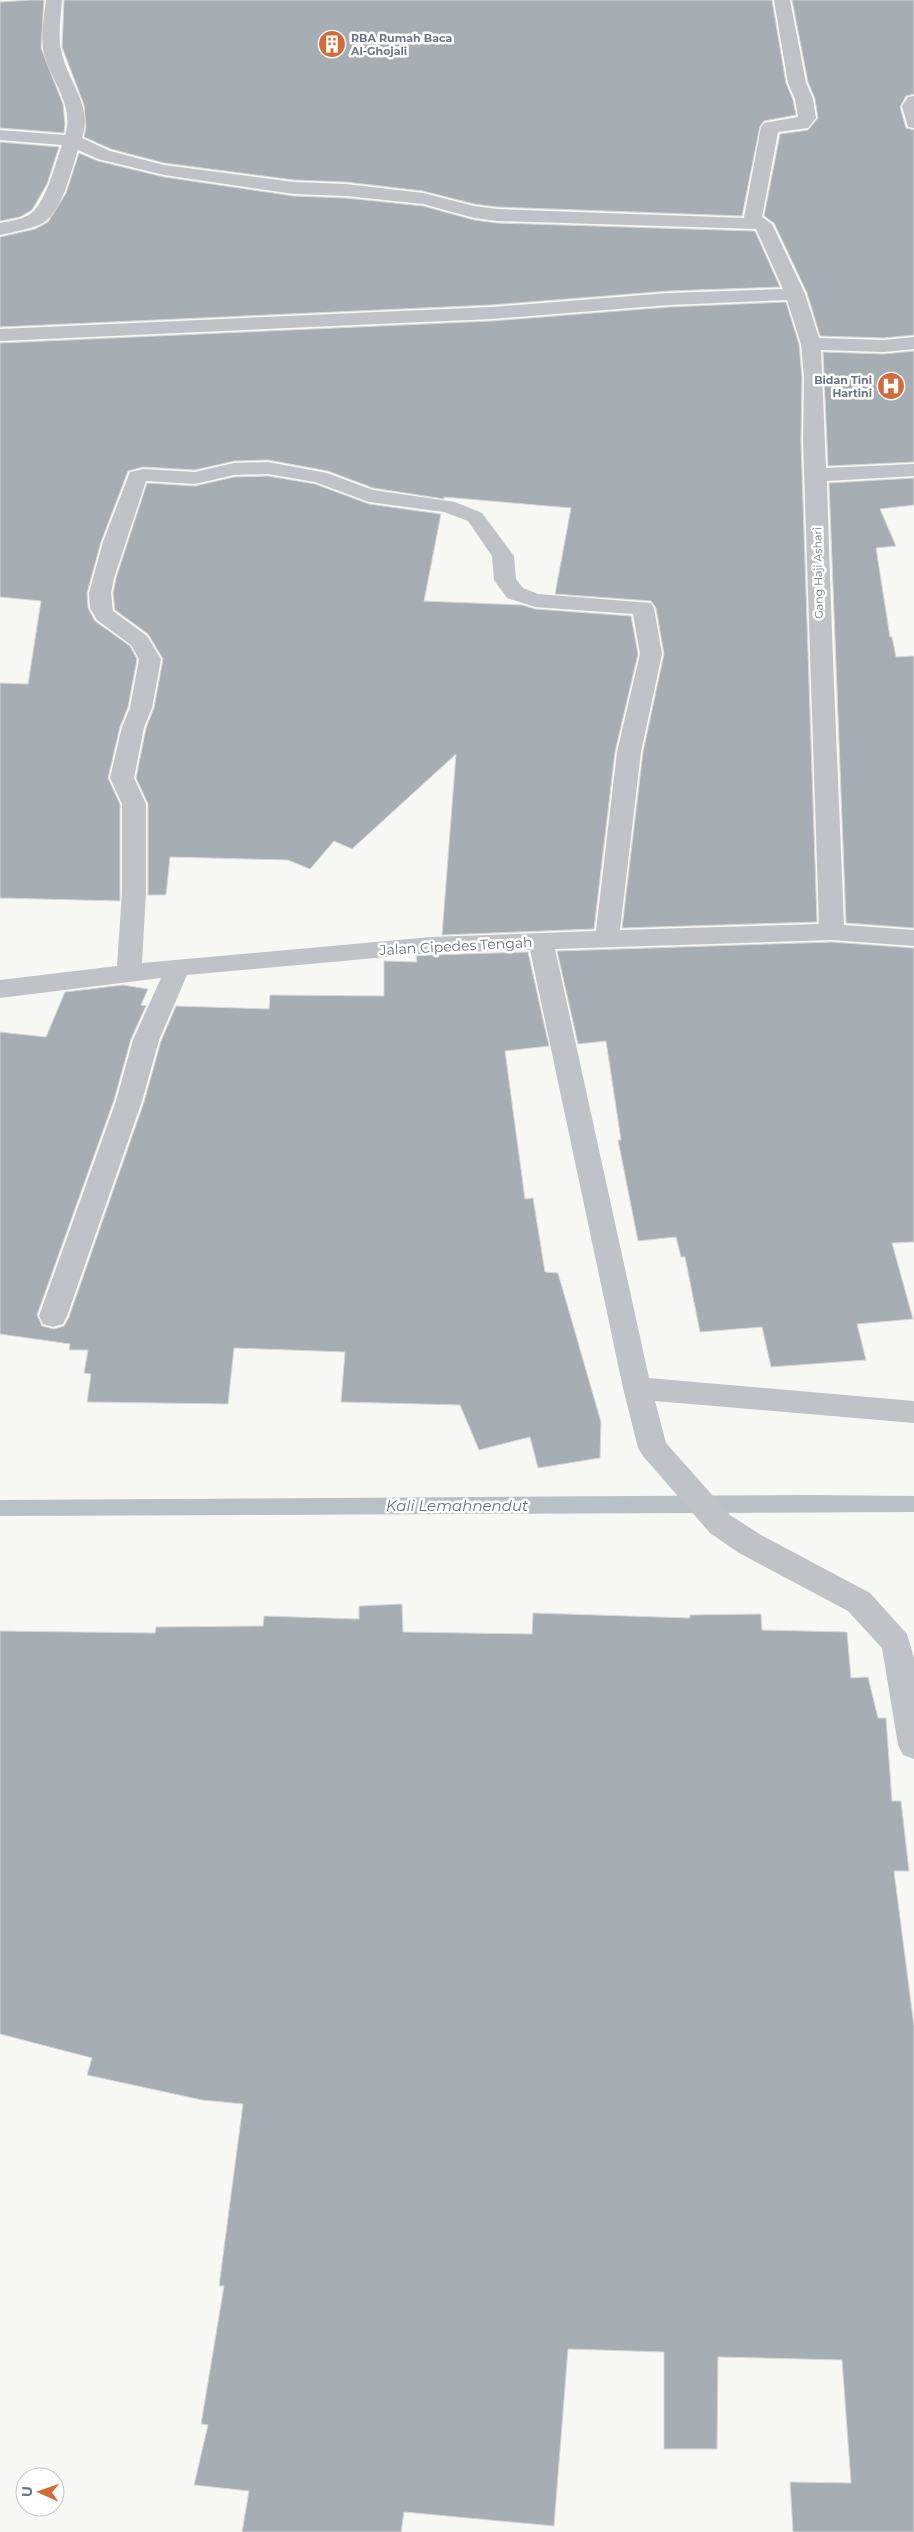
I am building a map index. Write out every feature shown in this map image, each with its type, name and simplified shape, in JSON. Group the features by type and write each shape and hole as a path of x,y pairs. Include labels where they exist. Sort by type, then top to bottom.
{"street":[{"path":"0,230 33,221 42,215 53,196 76,130 74,100 52,54 51,29 54,0"},
{"name":"Gang Haji Ashari","path":"782,0 806,121 797,125 770,127 753,216 754,220 763,224 796,294 811,344 814,376 813,441 816,475 821,681 826,732 832,932"},
{"path":"914,101 911,106 914,123"},
{"path":"0,134 73,141 104,155 164,170 294,188 346,190 423,199 490,214 538,218 763,224"},
{"path":"0,335 350,318 491,314 669,299 796,294"},
{"path":"811,344 884,346 914,344"},
{"path":"130,974 134,892 134,804 122,778 133,727 141,708 150,659 149,652 126,629 105,616 100,606 101,583 137,476 143,474 195,478 219,472 268,468 320,477 369,496 448,506 475,517 503,556 505,580 515,593 535,600 643,608 651,654 629,752 608,940"},
{"path":"816,475 914,470"},
{"name":"Jalan Cipedes Tengah","path":"0,990 178,967 430,945 832,932 914,938"},
{"path":"541,942 637,1388 653,1448 720,1524 750,1544 859,1602 896,1643 914,1745"},
{"path":"53,1316 129,1101 146,1040 178,967"},
{"path":"637,1388 914,1412"}],"building":[{"path":"44,0 41,48 63,104 64,133 0,128 0,2"},
{"path":"64,0 772,0 786,83 793,100 796,115 764,121 760,126 742,216 497,207 474,204 423,191 346,182 294,180 164,163 111,149 84,137 86,127 84,105 62,47"},
{"path":"792,0 914,0 914,94 906,96 900,107 906,128 914,130 914,335 884,338 820,336 807,293 774,223 764,216 780,134 808,130 818,118 815,99 808,82"},
{"path":"0,142 59,147 47,184 32,210 20,217 0,221"},
{"path":"79,153 98,161 164,177 294,196 346,198 423,206 474,220 497,223 755,231 780,287 669,291 491,305 0,327 0,237 35,229 48,222 66,193"},
{"path":"786,302 799,344 802,377 801,441 817,922 622,928 643,752 664,654 656,608 651,601 555,594 571,508 444,497 444,499 373,488 328,471 268,460 234,461 195,470 143,467 128,471 101,542 87,593 88,608 95,621 130,646 137,659 128,707 120,727 108,778 120,804 120,901 0,898 0,683 28,684 41,601 0,597 0,343 491,321 669,307"},
{"path":"914,351 914,462 828,466 823,352 884,354"},
{"path":"268,476 315,484 369,504 441,514 424,601 522,605 535,609 631,616 638,654 615,752 594,929 442,935 456,754 352,849 334,841 310,869 288,860 170,857 166,895 148,895 148,804 136,778 146,728 154,708 163,659 148,634 115,610 113,593 116,578 147,483 195,486 234,477"},
{"path":"914,478 914,505 880,509 896,546 876,548 890,637 892,637 896,657 914,656 914,928 846,923 829,483"},
{"path":"832,942 914,948 914,1242 892,1243 913,1319 857,1324 866,1360 771,1367 762,1327 700,1332 685,1257 681,1257 676,1237 638,1241 618,1140 621,1140 606,1041 578,1044 557,951"},
{"path":"528,952 549,1046 505,1051 525,1199 533,1198 545,1272 558,1273 601,1422 600,1458 538,1468 530,1437 479,1450 460,1405 341,1402 345,1352 234,1348 228,1404 87,1402 91,1374 84,1373 88,1350 69,1350 70,1344 0,1334 0,1032 46,1037 65,992 123,985 148,989 141,1005 146,1006 131,1039 114,1100 37,1315 42,1326 54,1329 64,1326 69,1317 144,1102 161,1041 176,1006 269,1009 270,995 384,996 384,961 417,962 416,956 431,955"},
{"path":"402,1604 403,1632 532,1634 533,1613 690,1618 690,1615 761,1614 762,1630 847,1632 851,1678 868,1677 878,1718 886,1718 892,1801 901,1801 909,1871 894,1871 914,2026 914,2532 793,2532 790,2482 851,2483 842,2360 718,2357 717,2449 664,2449 664,2352 568,2349 554,2526 404,2512 401,2532 242,2532 249,2491 194,2485 208,2425 201,2424 224,2286 219,2286 243,2104 202,2100 87,2075 92,2058 0,2034 0,1631 155,1633 156,1627 263,1626 264,1616 359,1619 359,1606"}],"waterway":[{"name":"Kali Lemahnendut","path":"0,1508 914,1504"}],"place":[{"name":"RBA Rumah Baca Al-Ghojali","path":"332,44"},
{"name":"Bidan Tini Hartini","path":"891,386"}]}
